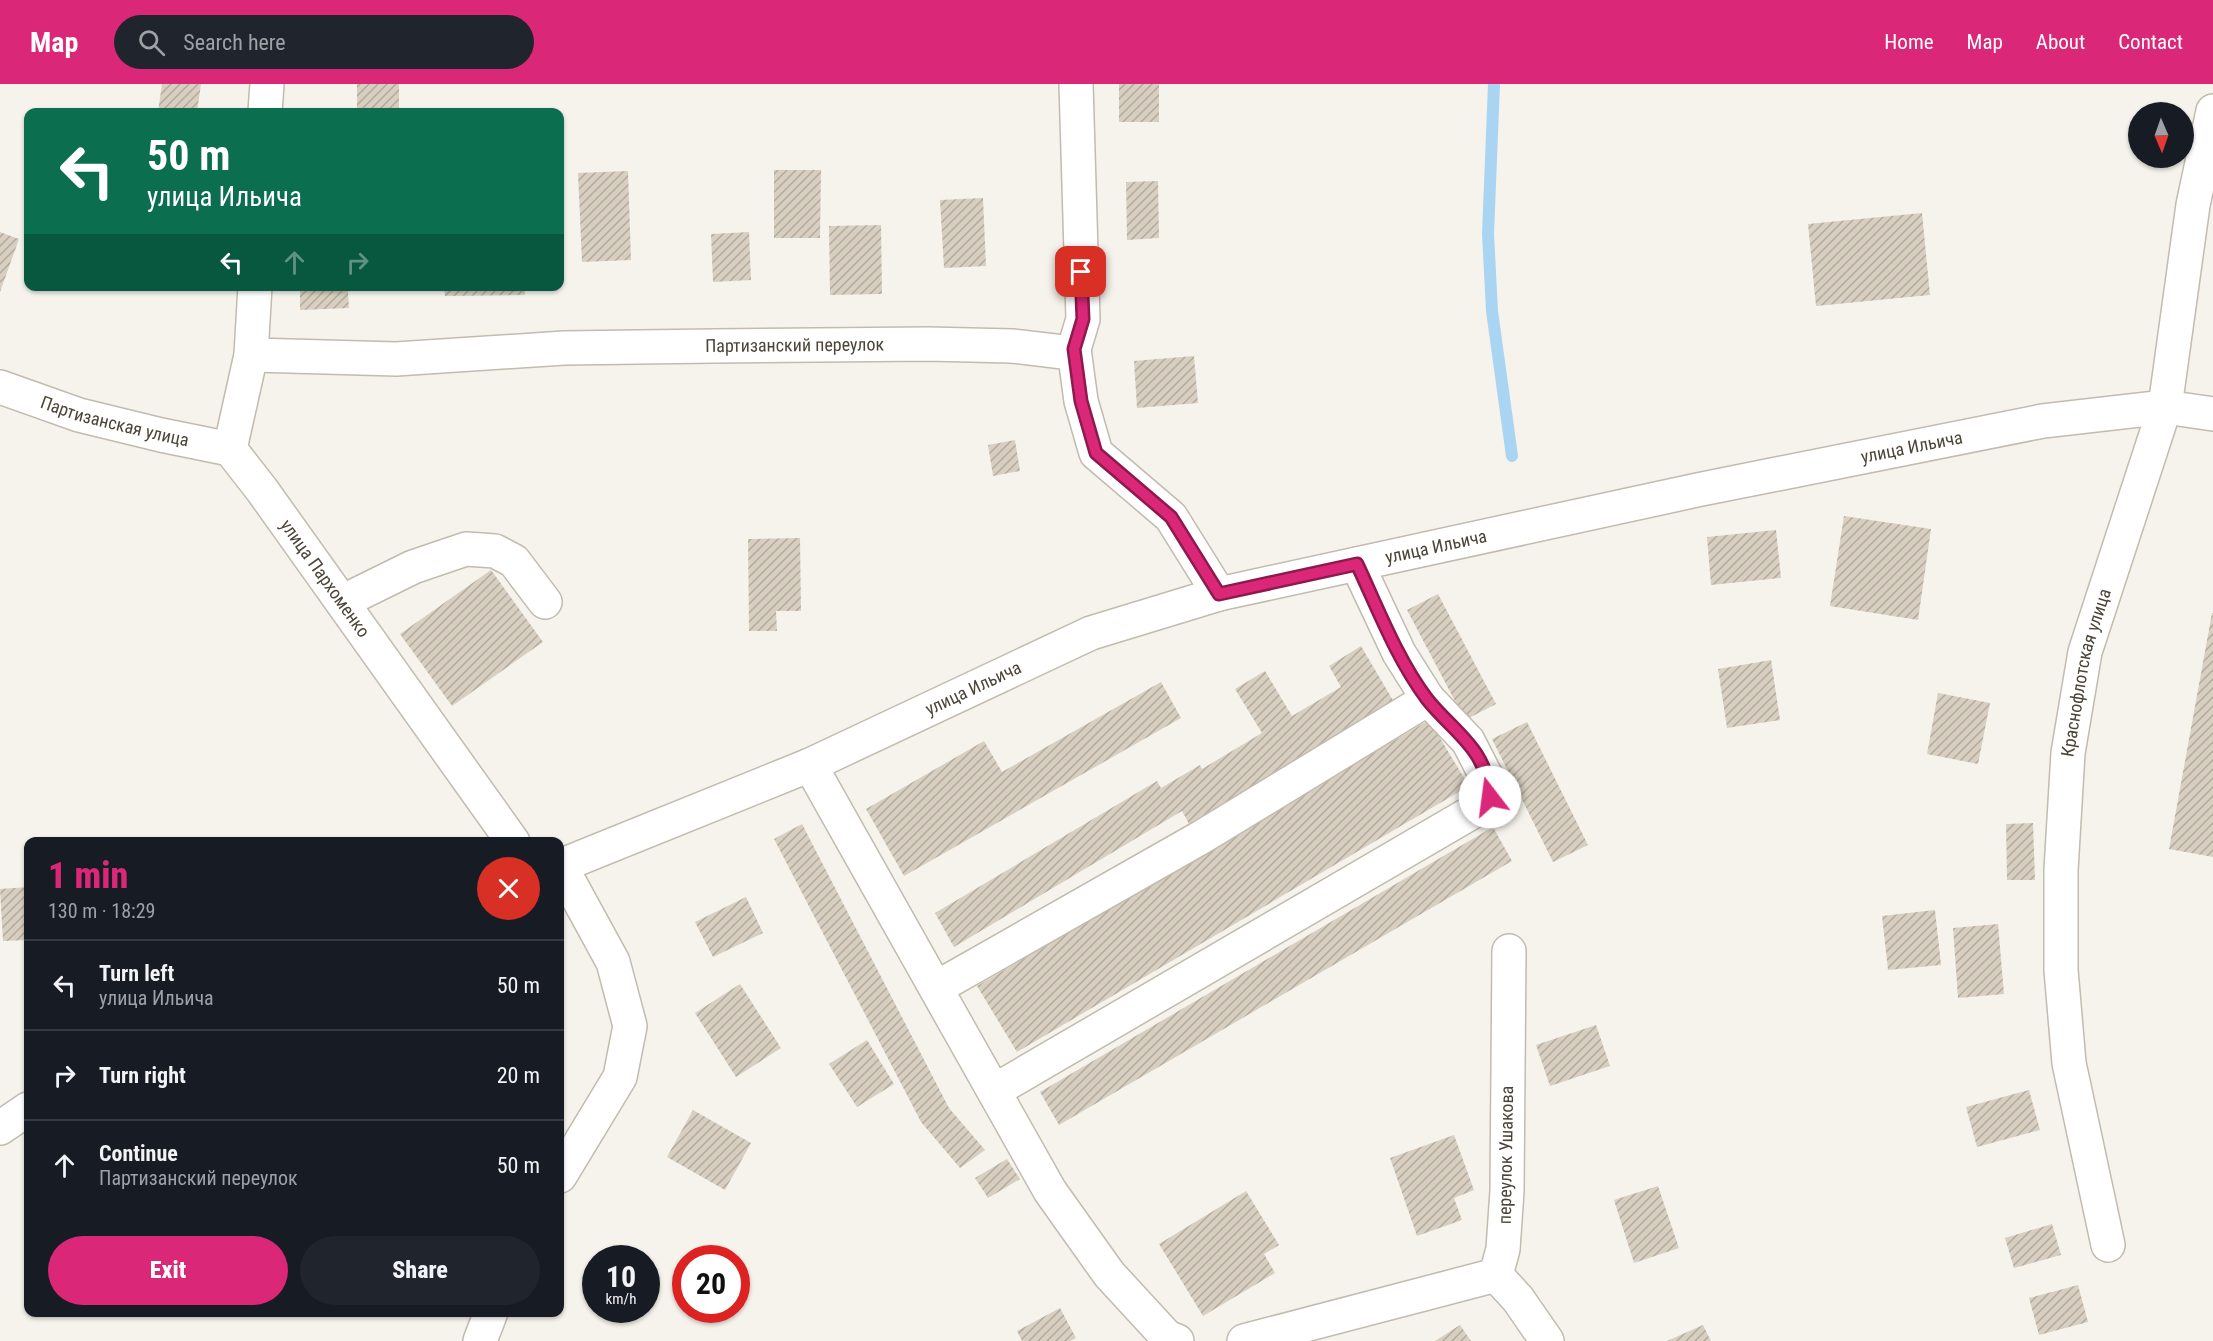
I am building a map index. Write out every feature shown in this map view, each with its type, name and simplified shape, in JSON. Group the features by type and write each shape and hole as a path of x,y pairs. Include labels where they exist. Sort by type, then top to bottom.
{"street":[{"path":"265,108 267,84"},
{"path":"1076,84 1083,319 1074,349 1081,401 1096,453 1171,517 1219,594"},
{"name":"Краснофлотская улица","path":"2109,1245 2068,1051 2061,970 2061,870 2068,753 2085,652 2165,407 2203,207 2213,111"},
{"path":"230,449 251,355 255,291"},
{"name":"Партизанский переулок","path":"251,355 396,359 564,348 762,345 1012,346 1063,352 1074,349"},
{"name":"Партизанская улица","path":"0,387 79,414 230,449"},
{"name":"улица Ильича","path":"564,864 810,765 1091,633 1219,594 1697,490 2043,421 2165,407 2213,414"},
{"name":"улица Пархоменко","path":"230,449 262,490 509,837"},
{"path":"342,602 413,567 466,549 495,551 514,561 544,602"},
{"path":"994,1091 1474,811 1490,797 1489,782 1468,741 1428,699 1399,653 1357,564"},
{"path":"936,988 1200,838 1428,699"},
{"path":"810,765 1050,1191 1109,1274 1167,1337 1177,1341"},
{"path":"564,873 613,962 630,1026 620,1077 564,1169"},
{"name":"переулок Ушакова","path":"1496,1275 1503,1249 1507,1191 1509,951"},
{"path":"0,1128 24,1112"},
{"path":"1244,1341 1496,1275 1518,1299 1547,1341"},
{"path":"480,1341 489,1317"}],"building":[{"path":"162,84 201,84 198,108 159,108"},
{"path":"357,84 399,84 399,108 357,108"},
{"path":"1119,84 1159,84 1159,122 1119,122"},
{"path":"774,170 821,170 820,238 774,238"},
{"path":"628,171 631,260 582,262 578,173"},
{"path":"1158,181 1159,238 1127,240 1126,182"},
{"path":"983,198 986,266 944,268 940,200"},
{"path":"1922,213 1930,295 1816,306 1808,224"},
{"path":"881,225 882,294 830,295 829,226"},
{"path":"0,232 19,239 0,292"},
{"path":"749,232 751,280 713,282 711,234"},
{"path":"300,291 348,291 349,308 300,310"},
{"path":"444,291 525,291 525,295 445,296"},
{"path":"1194,356 1198,403 1137,408 1134,361"},
{"path":"1015,440 1020,471 993,476 988,445"},
{"path":"1844,516 1931,529 1918,620 1830,606"},
{"path":"1776,530 1781,578 1711,585 1707,537"},
{"path":"800,538 801,611 776,611 777,631 749,631 748,539"},
{"path":"491,570 543,642 452,706 400,634"},
{"path":"1438,594 1496,704 1465,720 1407,610"},
{"path":"2213,613 2213,857 2169,849"},
{"path":"1361,646 1394,702 1189,824 1182,811 954,947 935,913 1157,781 1161,788 1200,765 1202,769 1262,733 1235,689 1265,671 1292,716 1341,687 1329,666"},
{"path":"1771,660 1780,720 1727,728 1718,669"},
{"path":"1161,682 1181,718 904,876 866,809 984,741 1002,772"},
{"path":"1938,693 1990,703 1978,764 1927,754"},
{"path":"1429,720 1469,786 1017,1052 977,986"},
{"path":"1527,722 1588,845 1553,862 1492,739"},
{"path":"2033,823 2035,880 2007,880 2006,824"},
{"path":"802,824 949,1108 985,1150 960,1168 921,1122 774,839"},
{"path":"1493,827 1512,861 1059,1125 1040,1092"},
{"path":"24,887 24,940 3,941 0,889"},
{"path":"746,897 763,933 713,957 695,922"},
{"path":"1935,910 1941,965 1888,970 1882,916"},
{"path":"1998,924 2004,994 1958,998 1953,928"},
{"path":"740,984 781,1048 736,1077 695,1013"},
{"path":"1596,1025 1610,1066 1550,1086 1536,1045"},
{"path":"867,1040 894,1084 857,1107 829,1064"},
{"path":"2029,1090 2040,1130 1977,1147 1966,1107"},
{"path":"693,1110 751,1143 725,1190 667,1157"},
{"path":"1454,1135 1474,1190 1454,1198 1462,1220 1417,1236 1390,1158"},
{"path":"1007,1159 1020,1179 988,1198 975,1178"},
{"path":"1658,1186 1679,1248 1634,1263 1614,1200"},
{"path":"1246,1191 1279,1245 1264,1254 1275,1273 1203,1316 1159,1244"},
{"path":"2052,1224 2061,1255 2014,1268 2005,1238"},
{"path":"2078,1285 2088,1322 2039,1335 2029,1298"},
{"path":"1060,1308 1076,1338 1070,1341 1022,1341 1017,1331"},
{"path":"1460,1325 1471,1341 1435,1341"},
{"path":"1703,1325 1711,1341 1667,1341"}],"waterway":[{"path":"1494,84 1488,234 1492,311 1512,456"}],"route":[{"path":"1081,272 1083,319 1074,349 1081,401 1096,453 1171,517 1219,594 1357,564 1399,653 1428,699 1468,741 1489,782 1490,797"}]}
